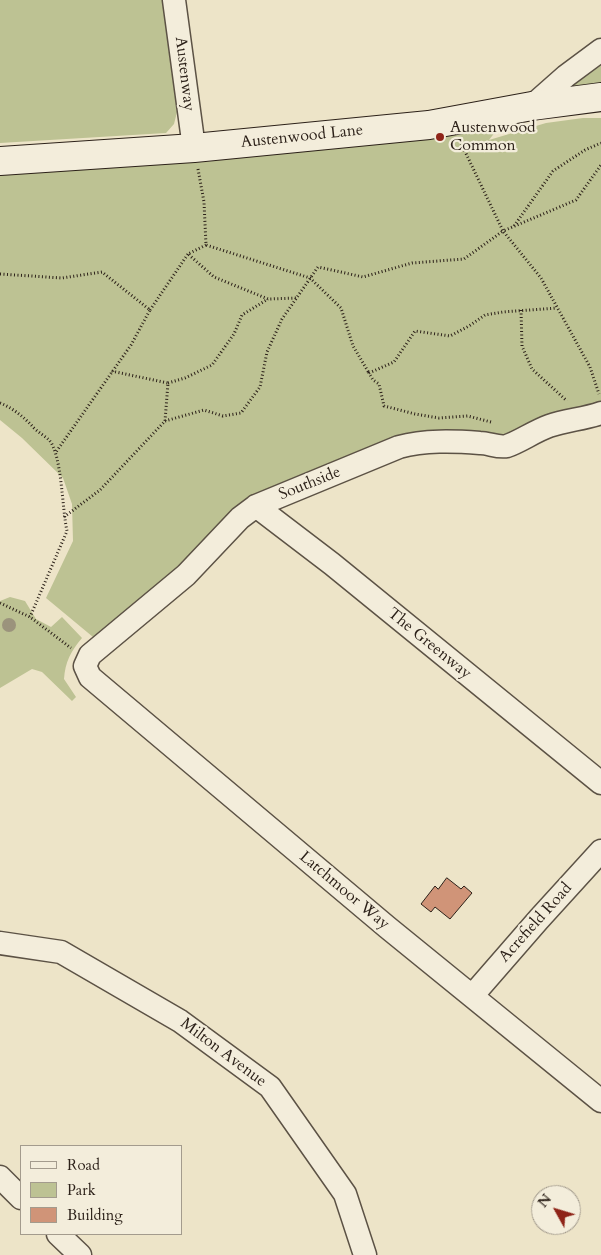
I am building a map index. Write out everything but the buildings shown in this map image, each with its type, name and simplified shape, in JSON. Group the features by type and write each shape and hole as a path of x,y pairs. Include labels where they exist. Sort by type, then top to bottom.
{"street":[{"name":"Austenway","path":"174,0 194,148"},
{"path":"532,106 566,76 601,50"},
{"name":"Austenwood Lane","path":"0,161 194,148 452,122 532,106 601,97"},
{"name":"Southside","path":"90,655 186,575 240,518 256,506 399,447 418,442 458,442 506,446 550,426 594,415"},
{"name":"The Greenway","path":"256,506 332,564 601,783"},
{"name":"Latchmoor Way","path":"90,655 85,666 90,677 387,927 601,1101"},
{"name":"Acrefield Road","path":"472,996 601,851"},
{"name":"Milton Avenue","path":"0,943 61,952 180,1021 270,1087 345,1194 365,1255"},
{"path":"0,1177 20,1197"},
{"path":"59,1235 80,1255"}],"path":[{"path":"452,122 463,150 503,231 541,278 590,367 601,402"},
{"path":"514,226 553,171 585,150 601,143"},
{"path":"194,148 204,202 206,245"},
{"path":"64,517 100,490 165,421 204,410 223,416 241,413 260,387 266,352 282,319 318,267 363,277 412,263 464,259 503,231 576,200 601,165"},
{"path":"56,452 131,345 150,310 188,254 206,245 310,278 340,308 353,346 373,380 379,384 384,406 440,418 468,416 493,422 520,439"},
{"path":"188,254 214,278 268,299 296,298"},
{"path":"0,274 62,278 102,272 150,310"},
{"path":"111,371 168,383 185,378 212,365 234,334 242,315 268,299"},
{"path":"369,373 394,362 415,331 450,336 485,315 557,308"},
{"path":"521,310 522,346 532,368 594,415"},
{"path":"165,421 168,383"},
{"path":"0,403 6,405 27,420 50,440 56,452 67,531 30,617"},
{"path":"0,603 30,617 73,649 90,655"}],"green space":[{"path":"0,0 162,0 177,112 174,124 166,133 0,143"},
{"path":"601,57 601,84 563,90"},
{"path":"583,118 601,118 601,403 518,428 494,446 401,437 246,499 183,564 93,637 46,598 73,541 72,504 63,478 22,438 0,420 0,171 204,162 499,127 489,140 546,123"},
{"path":"10,597 25,601 36,619 51,627 62,617 82,638 69,657 64,679 76,697 72,701 42,672 32,669 0,688 0,601"}],"place":[{"name":"Austenwood Common","path":"440,137"}]}
